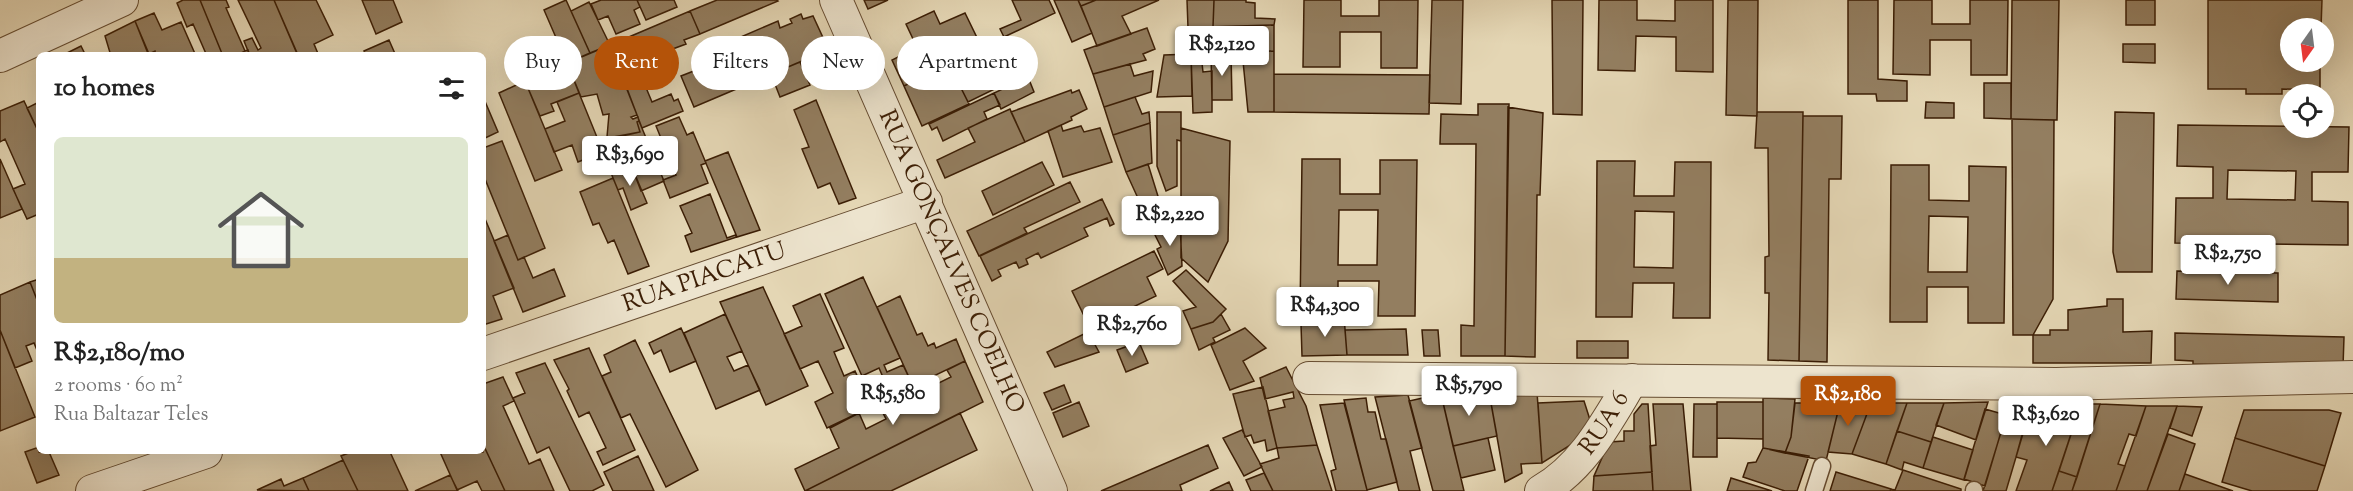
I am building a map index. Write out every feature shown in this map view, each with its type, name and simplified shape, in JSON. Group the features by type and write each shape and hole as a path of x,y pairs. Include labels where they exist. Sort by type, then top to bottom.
{"street":[{"path":"0,56 122,0"},
{"name":"RUA GONÇALVES COELHO","path":"836,0 1051,491"},
{"name":"RUA PIACATU","path":"486,353 926,202"},
{"path":"1309,378 2056,384 2353,377"},
{"name":"RUA 6","path":"1553,488 1594,441 1632,380"},
{"path":"92,491 200,454"}],"lane":[{"path":"1814,491 1822,466"}],"building":[{"path":"183,0 200,0 221,52 205,52 193,24 187,27 177,3"},
{"path":"200,0 226,0 229,7 226,8 245,51 221,52"},
{"path":"238,0 274,0 297,52 248,52 244,41 252,38 258,50 261,48"},
{"path":"274,0 316,0 333,35 314,44 317,52 296,52"},
{"path":"362,0 393,0 402,22 376,34"},
{"path":"566,0 590,53 582,56 582,36 555,36 544,10"},
{"path":"601,0 637,0 640,7 634,10 640,24 616,34 608,16 598,20 591,4"},
{"path":"637,0 674,0 677,7 646,20"},
{"path":"717,0 778,1 700,34 690,11"},
{"path":"864,0 888,0 868,9"},
{"path":"1012,0 1049,0 1055,13 1004,36 1000,29 1021,20"},
{"path":"1054,0 1078,0 1092,33 1072,42"},
{"path":"1078,0 1096,0 1081,6"},
{"path":"1096,0 1159,0 1122,16 1131,34 1097,46 1081,6"},
{"path":"1187,0 1214,0 1213,27 1188,28"},
{"path":"1214,0 1246,0 1246,2 1255,3 1255,18 1275,19 1274,25 1213,27"},
{"path":"1304,0 1341,0 1341,16 1379,16 1379,0 1418,0 1417,68 1381,68 1381,32 1340,32 1340,67 1303,67"},
{"path":"1432,0 1463,0 1461,104 1429,103"},
{"path":"1552,0 1583,0 1582,115 1553,114"},
{"path":"1599,0 1637,0 1637,20 1675,21 1675,0 1713,0 1713,72 1676,71 1676,37 1636,36 1635,71 1598,70"},
{"path":"1728,0 1758,0 1757,116 1726,115"},
{"path":"1848,0 1878,0 1878,79 1907,81 1907,101 1877,101 1876,94 1848,94"},
{"path":"1894,0 1932,0 1932,24 1970,24 1970,0 2008,0 2007,75 1971,75 1971,40 1930,40 1930,75 1893,74"},
{"path":"2012,0 2059,0 2057,120 2011,119"},
{"path":"2126,0 2155,0 2155,25 2126,25"},
{"path":"2208,0 2322,0 2321,18 2280,18 2280,72 2320,72 2320,84 2280,84 2280,94 2246,94 2246,89 2208,89"},
{"path":"589,2 606,36 594,36 594,51 590,53 571,11"},
{"path":"690,11 700,34 684,40 686,44 679,47 679,36 631,36"},
{"path":"934,11 940,24 965,13 976,36 912,36 906,24"},
{"path":"154,13 162,30 181,22 194,52 148,52 135,21"},
{"path":"801,14 803,19 813,16 822,36 801,36 801,61 789,67 789,36 743,36 778,21 780,28 792,23 790,19"},
{"path":"135,21 147,52 110,52 105,36"},
{"path":"1274,25 1274,51 1207,54 1206,27"},
{"path":"1147,28 1155,49 1143,54 1146,60 1093,74 1084,50"},
{"path":"389,40 394,52 364,52"},
{"path":"2123,44 2155,44 2155,63 2123,62"},
{"path":"81,46 84,52 69,52"},
{"path":"1274,51 1274,112 1248,112 1243,61 1251,61 1250,52"},
{"path":"594,52 594,90 627,90 637,115 631,117 633,119 638,117 640,132 607,137 609,114 603,115 597,94 581,97 578,90 582,90 582,57"},
{"path":"1231,53 1232,100 1212,100 1211,54"},
{"path":"1191,54 1201,54 1203,72 1212,71 1212,112 1193,113"},
{"path":"1191,54 1192,96 1157,97 1164,55"},
{"path":"897,58 897,71 892,60"},
{"path":"800,62 801,89 780,97 777,90 789,90 789,67"},
{"path":"1130,64 1134,76 1153,71 1151,92 1104,107 1093,74"},
{"path":"691,72 691,90 734,90 694,107 681,76"},
{"path":"1274,74 1430,75 1429,114 1274,112"},
{"path":"1984,83 2011,83 2011,119 1984,118"},
{"path":"506,90 529,90 562,170 535,181 499,93"},
{"path":"529,90 578,90 579,93 551,104 554,111 540,116"},
{"path":"628,90 647,90 652,102 671,94 674,101 678,99 683,111 642,128"},
{"path":"906,90 962,90 969,104 922,126"},
{"path":"962,90 993,90 968,102"},
{"path":"1000,90 1033,90 1034,92 1001,109 994,93"},
{"path":"1071,90 1072,93 1079,90 1087,109 1071,117 1072,120 1025,142 1011,112"},
{"path":"579,93 603,152 578,162 572,145 554,152 545,129 565,121 557,102"},
{"path":"994,93 1000,105 984,112 987,119 943,141 937,127 932,130 929,124"},
{"path":"1135,97 1142,114 1149,112 1150,123 1113,135 1104,107"},
{"path":"816,100 856,198 839,204 830,183 818,188 802,149 809,147 794,110"},
{"path":"24,101 36,127 36,215 27,219 13,189 25,184 5,139 0,142 0,111"},
{"path":"1926,102 1954,103 1954,118 1925,118"},
{"path":"36,104 36,127 27,108"},
{"path":"486,104 498,132 486,138"},
{"path":"1478,104 1509,104 1505,356 1461,356 1461,325 1474,326 1476,144 1440,144 1441,114 1478,115"},
{"path":"1508,107 1543,113 1540,195 1537,195 1535,357 1505,356"},
{"path":"1010,109 1025,142 945,178 937,160 975,142 968,128"},
{"path":"1157,112 1181,112 1181,141 1177,140 1177,186 1166,191 1157,166"},
{"path":"1757,112 1803,112 1799,361 1768,360 1769,293 1765,293 1765,257 1769,256 1768,148 1755,148"},
{"path":"2115,112 2154,113 2152,272 2117,272 2113,252"},
{"path":"1803,116 1842,116 1841,179 1829,179 1827,362 1799,361"},
{"path":"679,117 687,135 693,132 706,163 701,165 708,183 670,198 663,180 676,175 656,126"},
{"path":"2012,119 2054,120 2053,299 2033,335 2013,335"},
{"path":"639,121 664,181 641,191 631,165 611,173 597,140 640,132 637,122"},
{"path":"1150,123 1152,163 1126,172 1113,135"},
{"path":"1061,125 1063,131 1081,126 1084,132 1100,128 1112,162 1063,177 1048,131"},
{"path":"2178,125 2280,126 2280,138 2334,138 2334,127 2349,127 2348,172 2312,172 2312,201 2348,202 2348,245 2175,243 2176,198 2213,198 2213,167 2177,166","holes":["2228,170 2296,171 2295,200 2227,199"]},
{"path":"1181,128 1230,141 1228,241 1208,282 1181,258"},
{"path":"502,141 545,248 518,260 486,181 486,147"},
{"path":"728,152 760,230 737,237 705,161"},
{"path":"0,159 22,209 0,218"},
{"path":"1302,159 1340,159 1340,194 1380,194 1380,160 1417,160 1415,316 1378,316 1379,281 1338,281 1338,316 1300,315","holes":["1339,210 1378,210 1377,265 1338,265"]},
{"path":"1597,161 1635,161 1634,196 1674,196 1675,162 1711,162 1710,318 1673,318 1674,283 1633,283 1632,317 1596,317","holes":["1635,211 1674,212 1673,268 1634,267"]},
{"path":"1042,162 1054,185 993,215 982,191"},
{"path":"1148,164 1161,206 1165,206 1173,225 1152,229 1126,172"},
{"path":"631,165 647,203 631,210 623,188 618,190 611,173"},
{"path":"1891,165 1929,165 1929,200 1969,201 1969,166 2006,167 2004,323 1968,323 1968,287 1927,287 1927,322 1890,322","holes":["1929,216 1968,217 1967,272 1928,272"]},
{"path":"613,178 649,266 628,274 614,240 608,243 599,223 593,225 580,192"},
{"path":"1070,182 1080,202 1024,228 1027,233 979,256 967,231"},
{"path":"710,194 727,238 735,235 737,237 691,252 685,236 692,233 680,206"},
{"path":"1102,199 1114,224 1110,226 1107,218 1084,228 1088,236 1041,258 1038,253 1026,259 1028,264 1019,268 1016,262 998,270 1001,276 992,281 980,256"},
{"path":"1180,203 1181,223 1178,223 1171,206"},
{"path":"486,221 514,288 493,296 502,319 486,324"},
{"path":"1180,223 1182,266 1168,275 1157,249 1161,247 1152,229"},
{"path":"508,235 518,260 524,257 533,278 554,269 565,296 523,312 494,241"},
{"path":"1154,251 1163,269 1147,277 1156,296 1090,328 1072,291"},
{"path":"1186,270 1226,309 1213,322 1191,329 1183,311 1196,307 1173,281"},
{"path":"2177,271 2278,273 2278,302 2176,299"},
{"path":"863,277 900,358 884,365 887,372 903,365 913,386 871,407 861,385 882,375 879,368 862,376 825,294"},
{"path":"36,280 36,297 30,282"},
{"path":"30,282 36,297 36,348 34,343 26,346 32,361 15,368 0,330 0,295"},
{"path":"763,287 808,386 766,405 720,302"},
{"path":"820,294 844,348 834,352 844,376 855,371 871,407 827,428 815,402 833,393 818,361 800,369 784,334 802,326 793,306"},
{"path":"900,296 917,335 922,333 928,346 934,343 936,348 956,339 965,361 913,386 877,307"},
{"path":"2107,299 2123,299 2123,332 2152,331 2151,363 2033,363 2033,335 2050,335 2050,330 2068,330 2068,310 2107,306"},
{"path":"725,314 742,351 727,357 734,371 748,365 760,390 716,409 684,333"},
{"path":"1221,314 1230,330 1213,338 1215,342 1199,350 1191,329 1213,322"},
{"path":"1331,316 1344,316 1347,355 1302,356 1301,324 1330,323"},
{"path":"681,328 696,361 670,372 661,350 654,354 649,343"},
{"path":"1245,328 1266,348 1243,361 1254,381 1230,390 1211,345"},
{"path":"1406,329 1408,355 1347,355 1345,330"},
{"path":"0,330 35,417 0,431"},
{"path":"1422,330 1438,330 1440,356 1424,356"},
{"path":"1088,332 1099,352 1055,367 1047,352"},
{"path":"2175,333 2344,337 2343,367 2193,364 2193,361 2175,360"},
{"path":"635,340 698,470 666,487 630,414 621,418 602,376 611,372 604,355"},
{"path":"1577,341 1628,341 1628,358 1577,358"},
{"path":"1139,342 1148,363 1126,372 1117,350"},
{"path":"589,348 635,450 603,465 597,452 606,448 589,412 579,417 567,391 569,389 554,360"},
{"path":"965,361 983,402 805,491 795,469 839,448 830,428 859,413 866,429 886,419 882,411 951,377 947,370"},
{"path":"545,363 604,485 592,491 570,491 549,447 537,453 513,398 525,393 516,373"},
{"path":"1286,367 1306,406 1317,445 1277,448 1268,411 1285,407 1283,400 1294,398 1293,392 1265,399 1260,378"},
{"path":"503,377 514,401 503,406 529,464 540,459 554,491 505,491 486,450 486,383"},
{"path":"1064,385 1071,402 1052,410 1044,393"},
{"path":"1263,387 1277,448 1267,451 1265,440 1254,443 1251,435 1245,437 1233,394"},
{"path":"1489,392 1497,436 1453,446 1441,394"},
{"path":"1489,392 1537,392 1542,463 1521,464 1522,473 1505,482"},
{"path":"1441,394 1464,491 1433,491 1409,401"},
{"path":"1408,395 1422,448 1410,451 1420,491 1399,491 1375,397"},
{"path":"1366,398 1368,412 1375,412 1381,439 1386,439 1397,482 1367,490 1344,400"},
{"path":"1763,398 1795,399 1791,437 1785,453 1763,448"},
{"path":"1584,401 1591,423 1580,439 1542,463 1538,403"},
{"path":"1079,402 1089,426 1063,437 1053,413"},
{"path":"1717,402 1763,402 1763,439 1717,438"},
{"path":"1988,402 1976,440 1936,425 1944,403"},
{"path":"1344,403 1367,491 1336,491 1331,471 1336,469 1320,405"},
{"path":"1795,403 1840,403 1826,461 1785,453 1791,437"},
{"path":"1840,403 1871,403 1852,454 1828,452"},
{"path":"1871,403 1907,403 1886,464 1852,454"},
{"path":"1907,403 1944,403 1931,442 1897,431"},
{"path":"2010,403 2032,403 2006,491 1983,491"},
{"path":"1642,404 1648,404 1652,472 1594,476 1609,442 1624,441 1624,431 1634,431 1634,414"},
{"path":"1653,404 1683,404 1691,491 1653,491 1650,446 1656,445"},
{"path":"1694,404 1717,404 1717,457 1693,457"},
{"path":"2053,404 2081,404 2052,491 2016,491 2027,460 2016,457 2024,428 2033,430 2041,407 2052,410"},
{"path":"2081,404 2100,404 2077,477 2059,471"},
{"path":"2100,404 2146,406 2136,436 2129,434 2118,464 2125,466 2116,491 2072,491"},
{"path":"2146,406 2177,406 2147,491 2116,491"},
{"path":"2177,406 2202,407 2192,436 2170,428"},
{"path":"1985,409 2006,415 1985,486 1964,479"},
{"path":"2244,410 2329,410 2341,413 2325,466 2235,438"},
{"path":"960,413 977,450 891,491 805,491"},
{"path":"1242,430 1262,467 1244,476 1223,438"},
{"path":"1897,431 1931,442 1923,468 1904,462 1902,470 1886,464"},
{"path":"2168,434 2195,444 2179,491 2147,491"},
{"path":"1933,437 1973,450 1964,480 1923,468"},
{"path":"1488,438 1495,470 1461,478 1453,446"},
{"path":"2235,438 2325,466 2317,491 2252,491 2222,482"},
{"path":"1208,445 1218,468 1180,485 1182,491 1101,491"},
{"path":"1317,445 1332,491 1273,491 1260,464 1279,458 1277,448"},
{"path":"36,448 36,454 50,454 59,475 37,483 25,452"},
{"path":"1763,448 1809,456 1797,491 1785,491 1743,477 1748,463 1756,462"},
{"path":"486,450 505,491 482,491 477,481 457,490 441,454 486,454"},
{"path":"391,454 408,491 358,491 341,456"},
{"path":"638,456 654,491 613,491 604,472"},
{"path":"343,460 358,491 309,491 303,478"},
{"path":"1903,470 1961,489 1961,491 1890,491 1895,490"},
{"path":"2059,471 2077,477 2072,491 2052,491"},
{"path":"1652,472 1653,491 1593,491 1594,476"},
{"path":"1836,472 1891,489 1890,491 1830,491"},
{"path":"1264,473 1273,491 1251,491 1246,480"},
{"path":"2185,474 2233,491 2179,491"},
{"path":"450,475 458,491 415,491"},
{"path":"303,478 309,491 257,490 281,479 284,486"},
{"path":"1731,478 1772,491 1727,491"},
{"path":"1229,482 1233,491 1210,491"}]}
